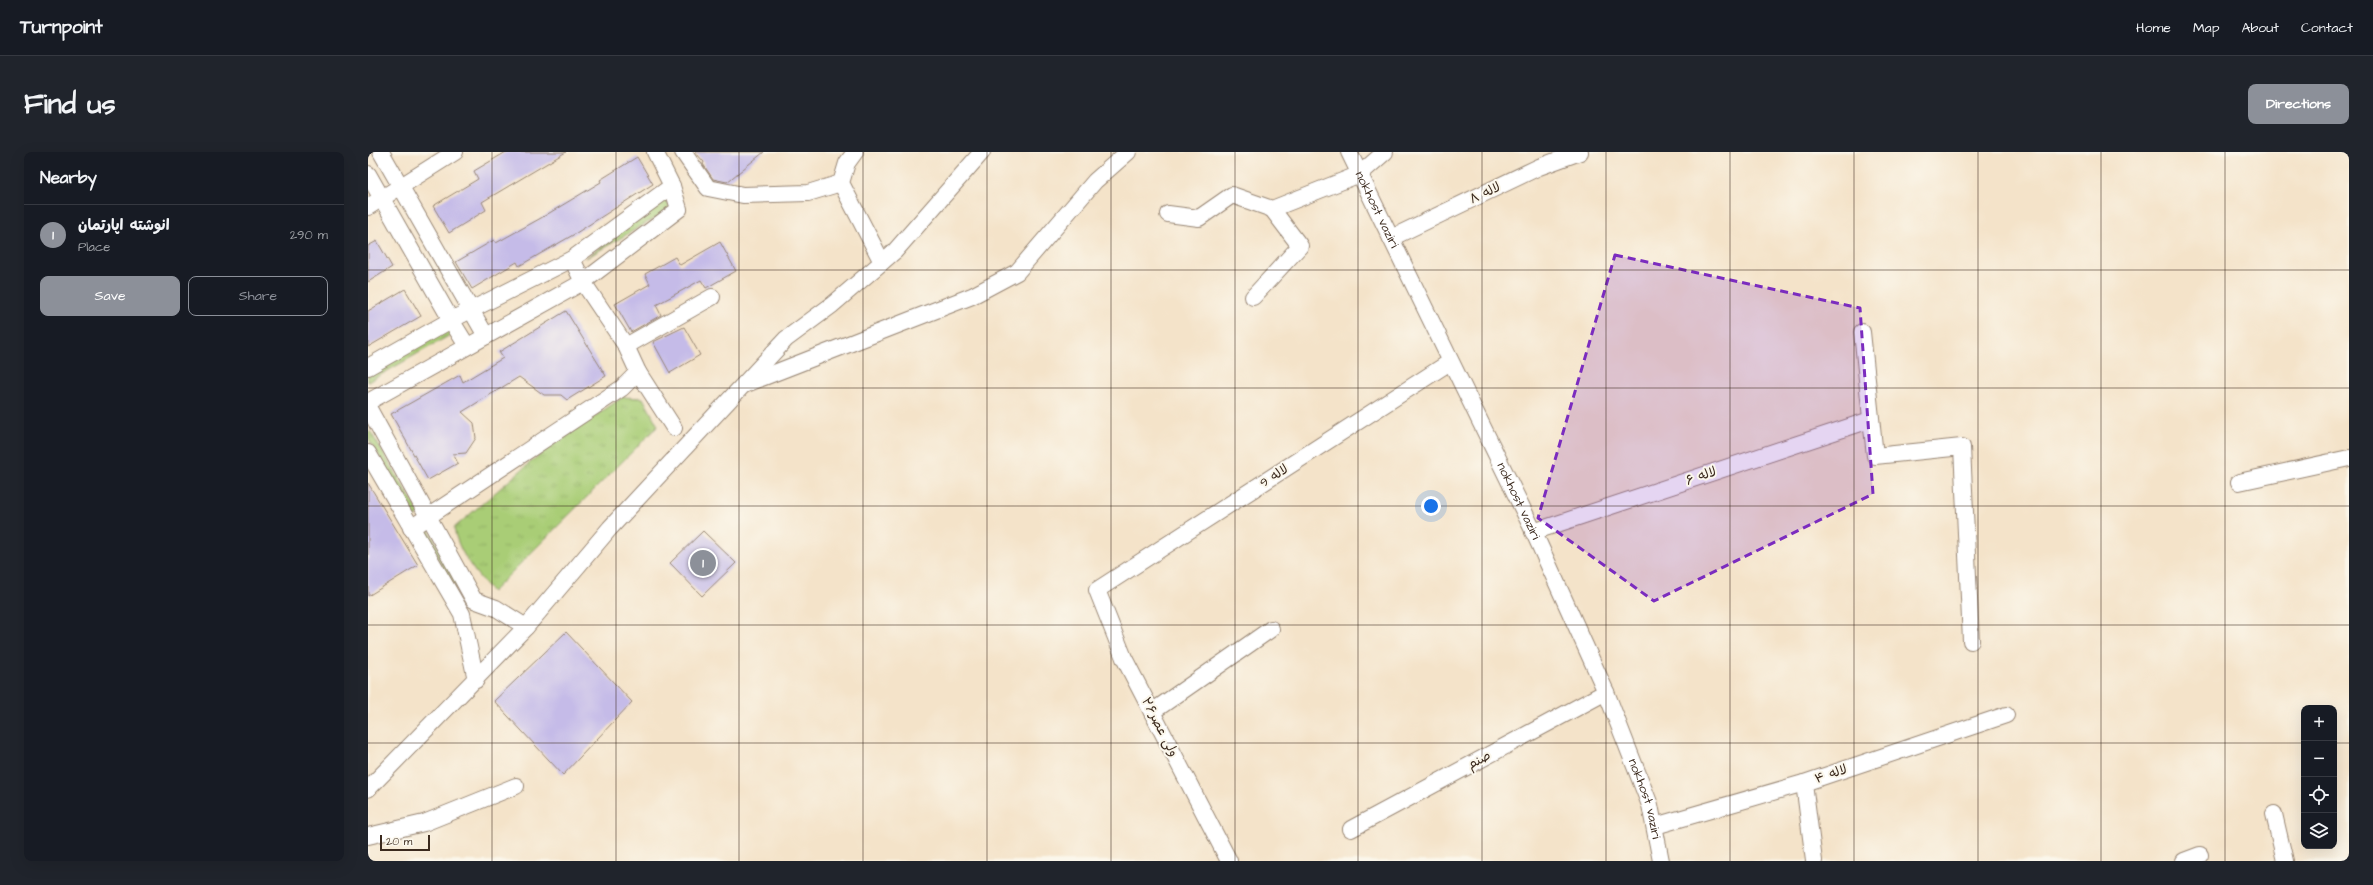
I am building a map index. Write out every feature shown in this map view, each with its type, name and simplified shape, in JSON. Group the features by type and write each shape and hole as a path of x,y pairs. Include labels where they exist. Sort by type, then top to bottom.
{"street":[{"path":"381,152 486,336"},
{"path":"368,208 402,188 456,152"},
{"path":"368,402 583,282 680,210 672,186 655,152"},
{"path":"683,152 708,188 715,190 743,195 808,194 841,183"},
{"path":"854,152 847,163 841,183 882,262"},
{"path":"368,789 476,680 526,627 610,528 786,339 832,305 895,251 982,152"},
{"path":"742,386 972,296 1017,272 1095,181 1128,152"},
{"name":"nokhost vaziri","path":"1349,152 1534,532 1606,692 1650,805 1661,861"},
{"path":"1272,209 1360,174 1386,152"},
{"name":"لاله ۸","path":"1391,238 1539,166 1580,152"},
{"path":"368,174 467,346"},
{"path":"368,367 451,320 471,312 572,259 672,186"},
{"path":"1168,214 1199,218 1232,195 1272,209 1300,246 1253,297"},
{"path":"572,259 583,282 626,346 638,372 674,428"},
{"path":"626,346 712,297"},
{"path":"1862,332 1870,420 1875,456 1962,447 1971,641"},
{"name":"لاله 9","path":"1097,590 1450,362"},
{"path":"411,528 622,388 638,372"},
{"path":"368,407 430,516 474,600 496,608 526,627"},
{"name":"لاله ۶","path":"1534,532 1870,420"},
{"path":"368,453 462,614 476,680"},
{"path":"2239,482 2349,458"},
{"name":"ولی عصر۲۶","path":"1097,590 1124,658 1229,861"},
{"path":"1152,712 1271,629"},
{"name":"صنم","path":"1351,829 1606,692"},
{"name":"لاله ۴","path":"1655,826 1804,783 2006,715"},
{"path":"1804,783 1814,861"},
{"path":"368,836 424,823 516,786"},
{"path":"2274,814 2285,861"},
{"path":"2184,861 2200,855"}],"highlighted area":[{"path":"1615,255 1860,308 1873,494 1654,601 1538,518"}],"green space":[{"path":"664,196 671,209 586,258"},
{"path":"445,320 452,334 368,382 368,371"},
{"path":"623,397 643,398 658,426 492,592 468,562 459,546 454,528 546,449"},
{"path":"370,431 420,514 415,517 368,438 368,432"},
{"path":"428,529 461,587 455,588 422,532"}],"building":[{"path":"506,152 566,152 482,202 486,210 449,233 433,206 478,179 474,171"},
{"path":"695,152 764,152 727,182 713,179 703,164 704,162"},
{"path":"637,157 653,184 573,235 519,266 517,262 472,289 456,262 494,240 496,243 541,218 601,182 600,180"},
{"path":"377,241 392,267 368,282 368,246"},
{"path":"720,242 736,271 706,288 701,280 656,305 661,315 631,332 615,304 650,284 645,274 675,257 680,265"},
{"path":"405,289 421,316 368,347 368,311"},
{"path":"566,311 606,376 567,400 561,395 544,395 519,377 462,412 474,423 476,438 466,453 453,454 458,463 428,480 391,414 460,375 463,382 503,358 499,352"},
{"path":"684,327 700,355 670,373 653,342"},
{"path":"368,483 418,565 368,596"},
{"path":"703,531 736,563 702,596 670,563"},
{"path":"566,632 632,702 563,775 494,701"}],"place":[{"name":"انوشته اپارتمان","path":"703,563"}]}
